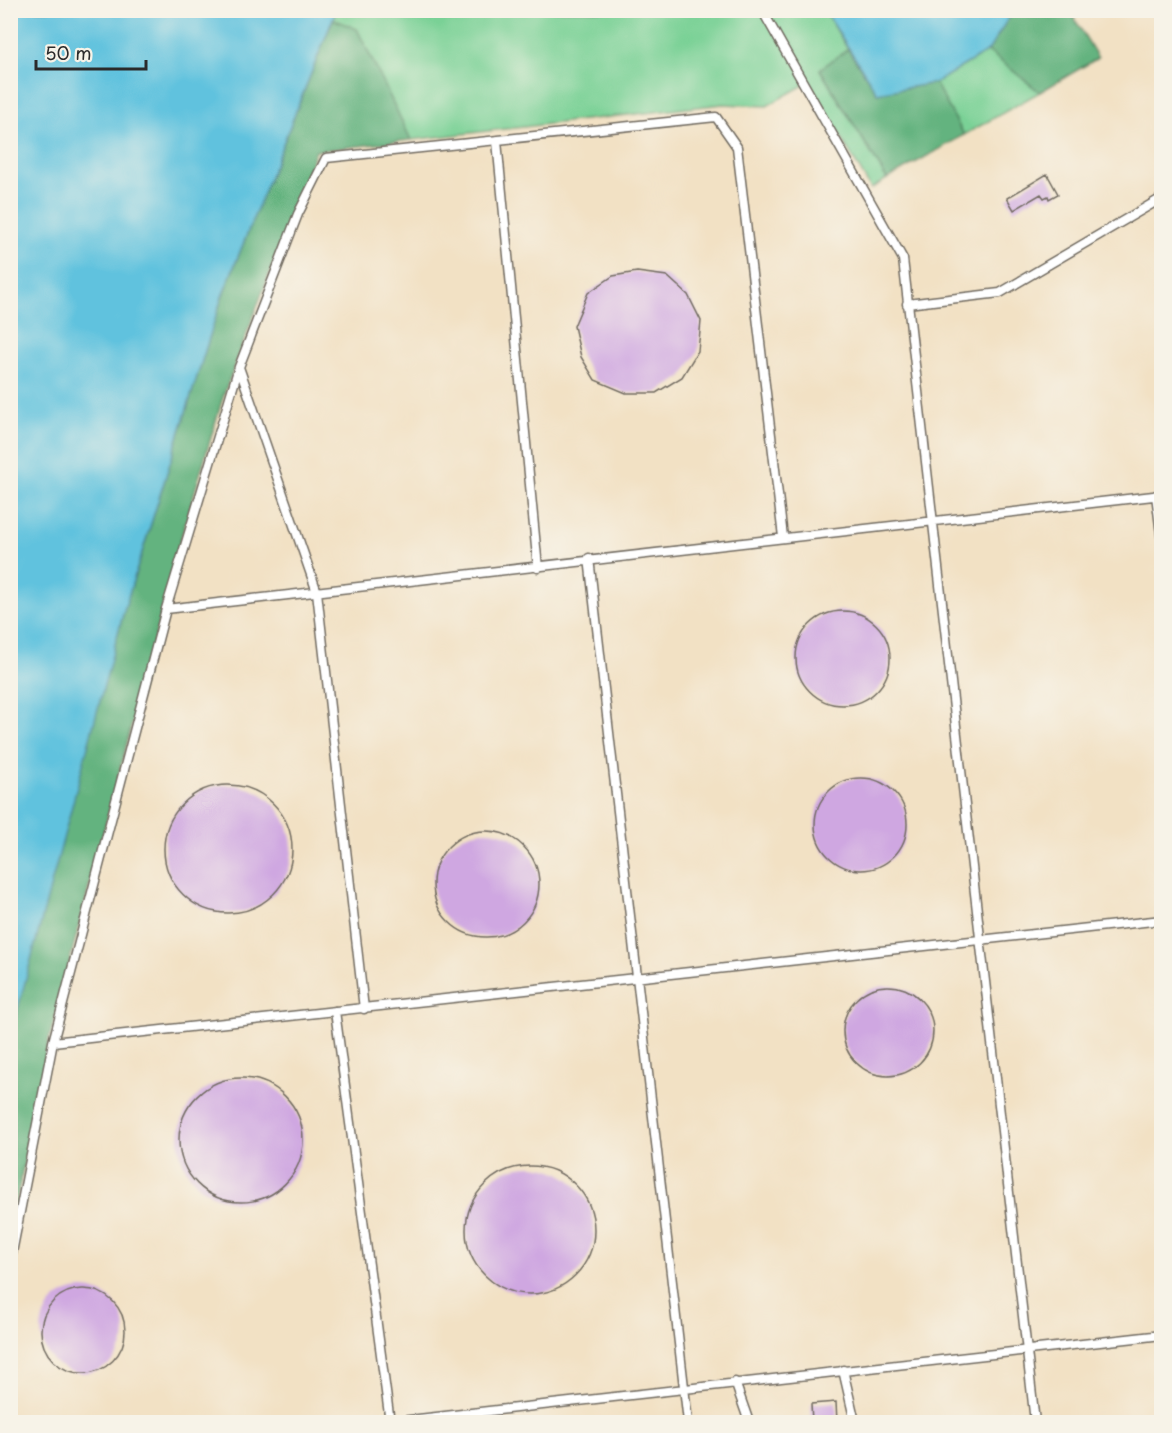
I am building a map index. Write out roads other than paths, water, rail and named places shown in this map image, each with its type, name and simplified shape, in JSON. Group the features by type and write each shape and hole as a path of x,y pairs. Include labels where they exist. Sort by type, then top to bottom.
{"lane":[{"path":"762,10 903,259 1035,1422"},
{"path":"10,1263 54,1042 166,609 239,367 298,214 326,158 717,117 737,147 783,537"},
{"path":"497,141 538,568"},
{"path":"907,304 1000,293 1161,197"},
{"path":"239,367 317,592 364,1009"},
{"path":"166,609 538,568 589,558 1159,495 1161,543"},
{"path":"589,558 687,1422"},
{"path":"54,1042 1161,920"},
{"path":"336,1011 391,1422 1161,1335"},
{"path":"843,1370 855,1422"},
{"path":"735,1382 750,1422"}],"water":[{"path":"11,10 336,11 222,297 125,607 11,1035"},
{"path":"825,11 1013,11 988,51 935,83 877,93"}]}
